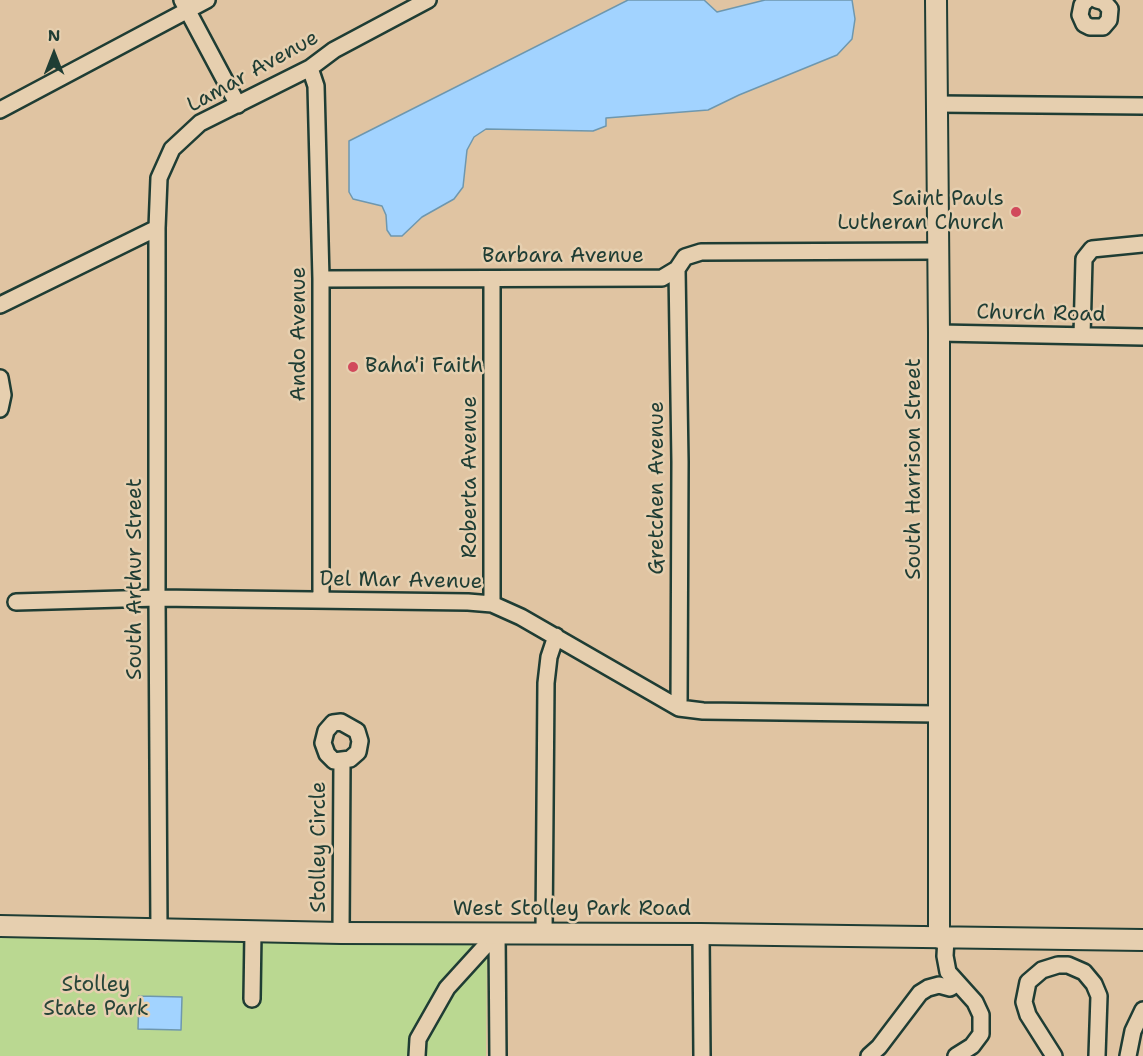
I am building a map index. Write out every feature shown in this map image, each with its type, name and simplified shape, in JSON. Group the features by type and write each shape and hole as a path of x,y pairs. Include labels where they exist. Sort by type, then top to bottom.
{"main road":[{"name":"South Harrison Street","path":"936,0 939,333 938,714 942,938"},
{"name":"West Stolley Park Road","path":"0,926 253,932 701,934 1143,940"}],"street":[{"path":"0,110 185,5 207,0"},
{"name":"Lamar Avenue","path":"157,228 159,178 172,149 200,123 310,68 334,50 428,0"},
{"path":"1087,0 1082,4 1080,15 1084,24 1090,27 1103,27 1109,20 1110,9 1104,2 1095,0"},
{"path":"185,5 238,105"},
{"name":"Ando Avenue","path":"310,68 316,86 321,279 321,600"},
{"path":"937,104 1143,106"},
{"path":"0,305 157,228"},
{"name":"South Arthur Street","path":"157,228 159,930"},
{"path":"1082,336 1084,259 1092,249 1143,244"},
{"name":"Barbara Avenue","path":"321,279 662,278 677,269 685,257 701,252 938,251"},
{"name":"Gretchen Avenue","path":"677,269 680,462 679,708"},
{"name":"Roberta Avenue","path":"492,279 492,604"},
{"name":"Church Road","path":"939,333 1143,337"},
{"path":"0,378 3,395 0,409"},
{"name":"Del Mar Avenue","path":"16,602 157,598 492,604 556,636 679,708 703,711 938,714"},
{"path":"544,933 546,683 549,657 556,636"},
{"name":"Stolley Circle","path":"341,933 342,761"},
{"path":"252,999 253,932"},
{"path":"417,1056 418,1039 447,988 497,933"},
{"path":"497,933 498,1056"},
{"path":"701,934 702,1056"},
{"path":"942,938 948,972 975,1002 981,1015 981,1034 972,1046 956,1056"},
{"path":"1054,1056 1028,1016 1024,1002 1028,982 1042,970 1058,965 1068,965 1084,972 1094,984 1099,996 1097,1056"},
{"path":"877,1053 920,993 928,987 939,985 950,988 958,983"},
{"path":"1128,1056 1133,1031 1143,1010"}],"green space":[{"name":"Stolley State Park","path":"0,937 487,945 486,1056 0,1056"}],"water":[{"path":"628,0 704,0 717,12 765,0 852,0 855,19 852,39 837,55 708,110 606,118 606,126 593,131 486,129 474,137 467,150 463,187 454,199 422,217 402,236 391,236 387,230 386,215 382,206 353,199 349,192 349,141"},
{"path":"139,996 182,997 181,1030 138,1029"}],"place":[{"name":"Saint Pauls Lutheran Church","path":"1016,212"},
{"name":"Baha'i Faith","path":"353,367"}]}
